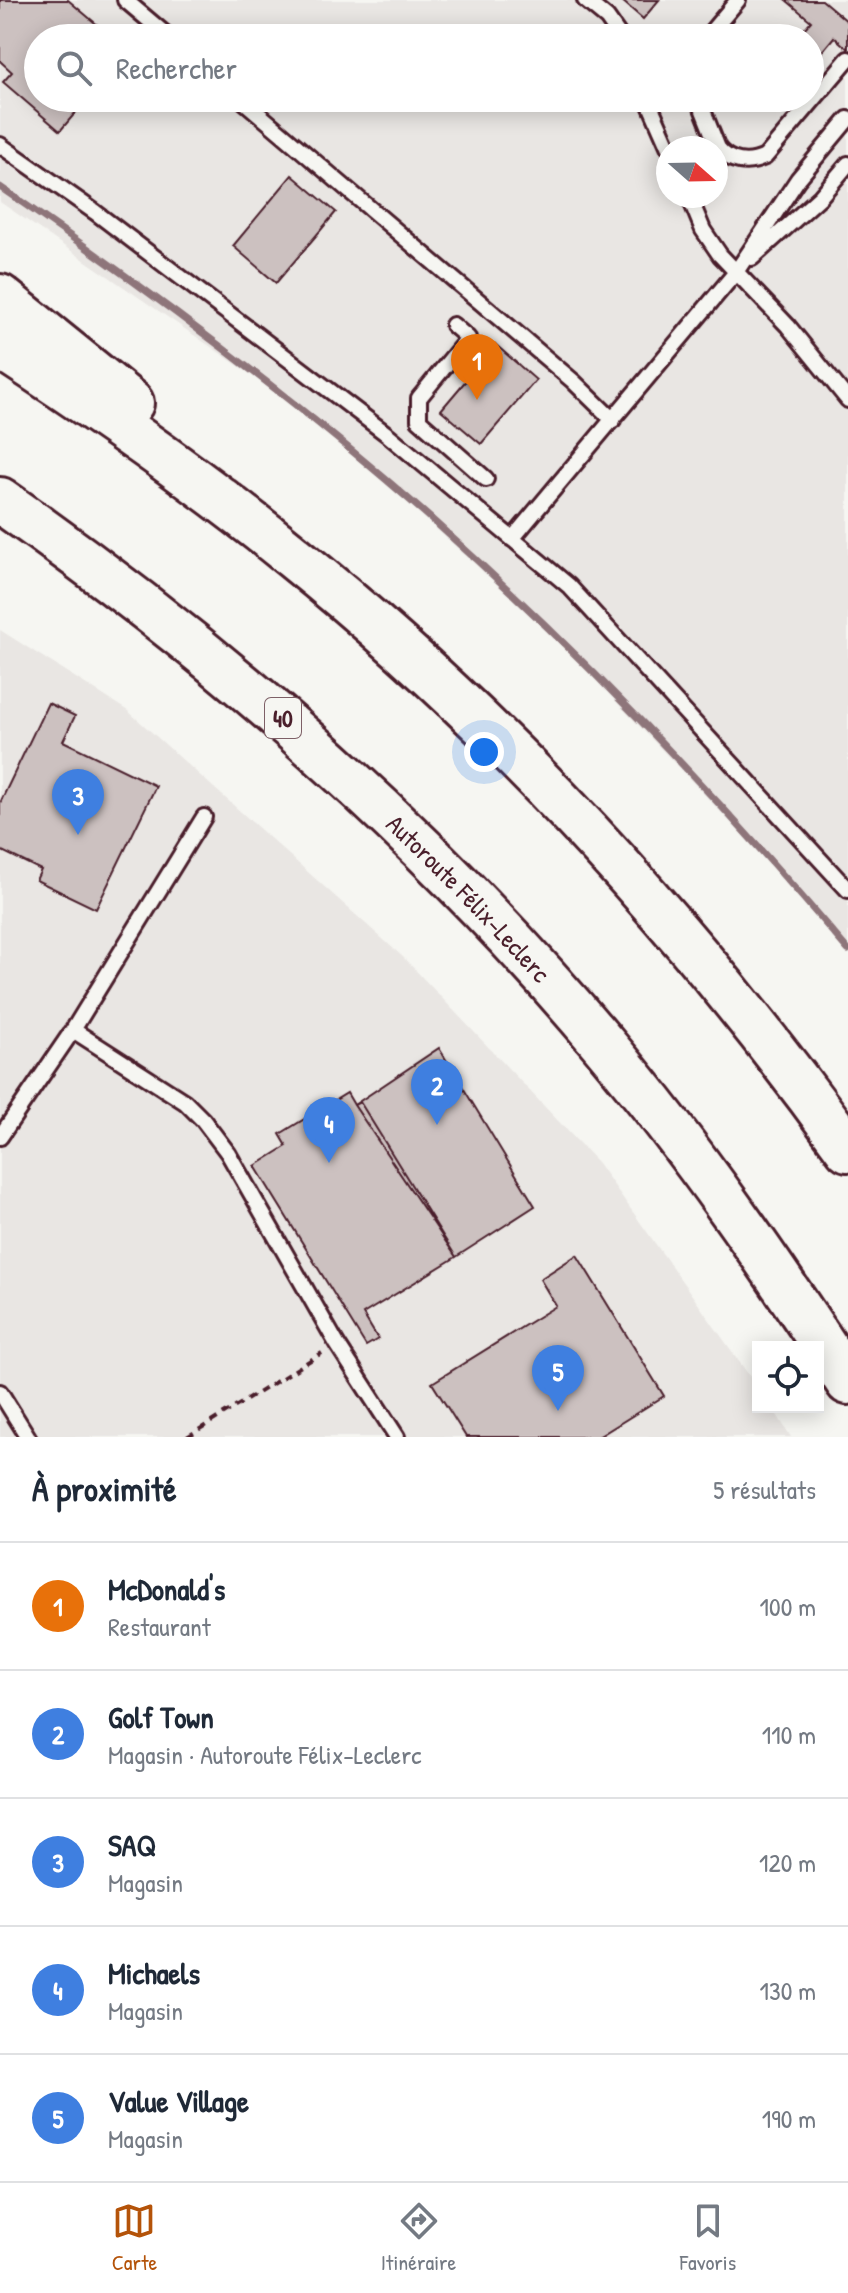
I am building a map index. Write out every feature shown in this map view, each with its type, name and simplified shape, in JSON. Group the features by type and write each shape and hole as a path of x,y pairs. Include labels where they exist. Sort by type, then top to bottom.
{"highway":[{"path":"0,297 183,448 501,742 606,851 712,973 848,1149"},
{"path":"0,346 112,420 212,492 363,615"},
{"name":"Autoroute Félix-Leclerc","path":"2,503 148,607 252,692 366,793 467,893 584,1022 669,1126 754,1241 848,1382"}],"lane":[{"path":"125,0 153,24"},
{"path":"585,0 611,24"},
{"path":"718,24 738,0"},
{"path":"824,87 848,59"},
{"path":"256,112 573,381 613,420"},
{"path":"653,112 664,136"},
{"path":"703,112 712,136"},
{"path":"728,157 757,161 765,157 803,112"},
{"path":"512,539 736,272 798,179 848,119"},
{"path":"0,145 275,347 388,435 569,586 848,890"},
{"path":"736,272 820,197 848,164"},
{"path":"694,208 703,230 736,272 788,326 848,400"},
{"path":"453,325 468,338 419,398 419,420 486,479"},
{"path":"0,1137 73,1030 204,817"},
{"path":"73,1030 185,1102 203,1120 228,1153 337,1344 397,1437"},
{"path":"0,1392 28,1437"}],"path":[{"path":"187,1437 324,1352"}],"shaded area":[{"path":"0,0 848,0 848,946 555,637 316,419 0,202"},
{"path":"0,630 128,711 404,958 598,1163 752,1380 752,1413 776,1413 791,1437 0,1437"}],"building":[{"path":"0,0 68,0 96,24 24,24 24,100 3,82 12,72 0,61"},
{"path":"621,0 659,0 643,19"},
{"path":"786,0 822,0 848,22 848,49 834,37 824,49 824,24 808,24 811,21"},
{"path":"38,112 76,112 60,131"},
{"path":"292,175 336,212 276,283 233,246"},
{"path":"496,345 536,380 481,444 441,410"},
{"path":"48,703 75,716 63,741 156,786 96,909 36,880 41,870 0,850 0,803"},
{"path":"439,1048 535,1206 456,1257 354,1105"},
{"path":"347,1093 354,1105 360,1102 456,1257 363,1314 378,1339 366,1346 255,1166 287,1146 280,1134"},
{"path":"577,1255 664,1396 598,1437 466,1437 432,1383 556,1306 540,1279"}],"waterway":[{"path":"0,187 223,348 436,523 544,624 649,729 848,950"}],"place":[{"name":"McDonald's","path":"477,400"},
{"name":"SAQ","path":"78,835"},
{"name":"Golf Town","path":"437,1125"},
{"name":"Michaels","path":"329,1163"},
{"name":"Value Village","path":"558,1411"}]}
